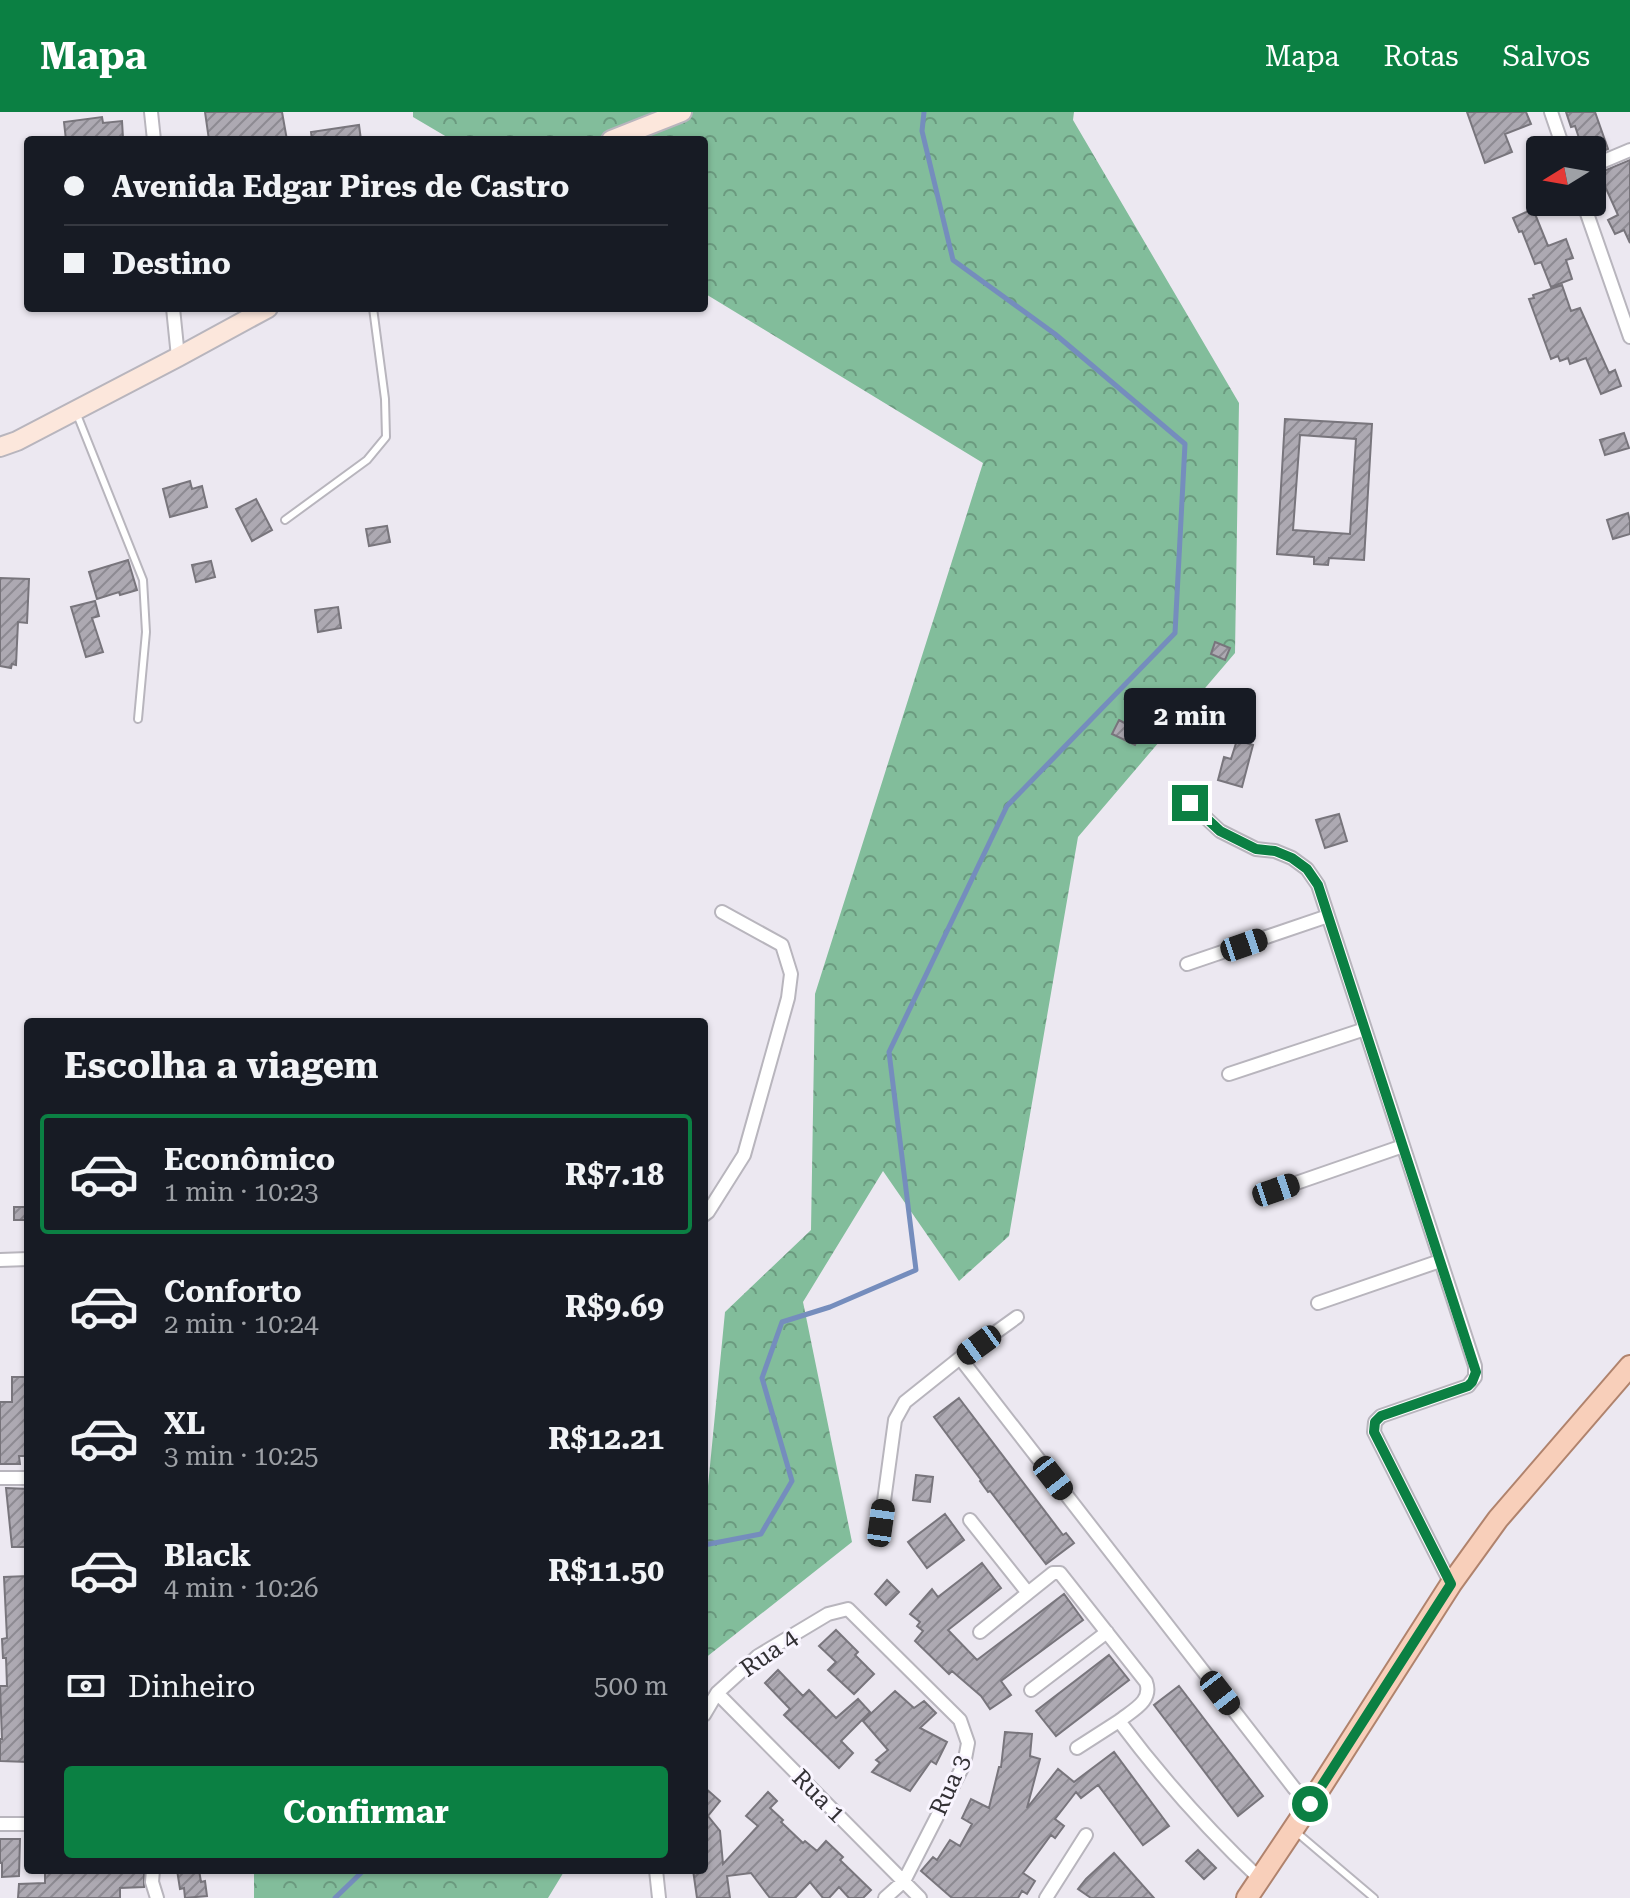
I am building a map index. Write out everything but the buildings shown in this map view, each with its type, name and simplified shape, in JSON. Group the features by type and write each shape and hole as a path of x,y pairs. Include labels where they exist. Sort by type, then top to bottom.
{"main road":[{"path":"1247,1898 1451,1584 1498,1519 1630,1366"}],"street":[{"path":"151,112 154,136"},
{"path":"621,136 682,112"},
{"path":"1551,112 1559,136"},
{"path":"1606,160 1630,150"},
{"path":"1588,216 1630,337"},
{"path":"173,312 178,357"},
{"path":"0,447 76,411 261,312"},
{"path":"1190,803 1220,831 1256,849 1275,851 1292,858 1307,869 1318,885 1475,1366 1475,1377 1468,1386 1381,1416 1375,1422 1374,1432 1451,1584"},
{"path":"708,1209 744,1155 788,998 791,974 782,945 722,912"},
{"path":"1187,964 1328,916"},
{"path":"1229,1074 1365,1029"},
{"path":"1276,1190 1403,1146"},
{"path":"0,1260 24,1259"},
{"path":"1318,1303 1440,1261"},
{"path":"881,1523 895,1420 905,1402 1017,1317"},
{"path":"960,1358 1294,1788 1310,1804"},
{"path":"0,1478 24,1478"},
{"path":"970,1520 1028,1593"},
{"path":"980,1632 1053,1573 1060,1573 1146,1682 1149,1690 1146,1699 1119,1721 1077,1748"},
{"name":"Rua 4","path":"708,1708 717,1693 758,1656 828,1614 848,1609"},
{"name":"Rua 3","path":"848,1609 960,1720 968,1743 964,1764 904,1881 885,1898"},
{"path":"1031,1690 1107,1632"},
{"name":"Rua 1","path":"717,1693 920,1898"},
{"path":"1119,1721 1152,1765 1259,1878"},
{"path":"0,1824 24,1824"},
{"path":"1046,1898 1086,1835"},
{"path":"153,1874 157,1898"},
{"path":"656,1874 659,1898"}],"lane":[{"path":"285,520 367,460 386,437 385,399 374,312"},
{"path":"76,411 143,580 146,632 138,719"},
{"path":"1293,1829 1374,1898"}],"green space":[{"path":"413,112 1074,112 1073,120 1239,403 1235,653 1078,837 1009,1236 959,1281 883,1171 803,1302 852,1542 708,1656 708,1486 725,1312 811,1230 815,994 983,463 708,295 708,136 445,136 413,117"},
{"path":"254,1874 563,1874 548,1898 254,1898"}],"waterway":[{"path":"708,1544 761,1534 792,1481 762,1378 782,1322 830,1307 916,1270 889,1052 1007,806 1175,633 1185,444 1055,334 953,260 922,131 924,112"},
{"path":"335,1898 360,1874"}],"route":[{"path":"1190,803 1220,831 1256,849 1275,851 1292,858 1307,869 1318,885 1476,1372 1468,1386 1381,1416 1375,1422 1374,1432 1451,1584 1310,1804"}]}
